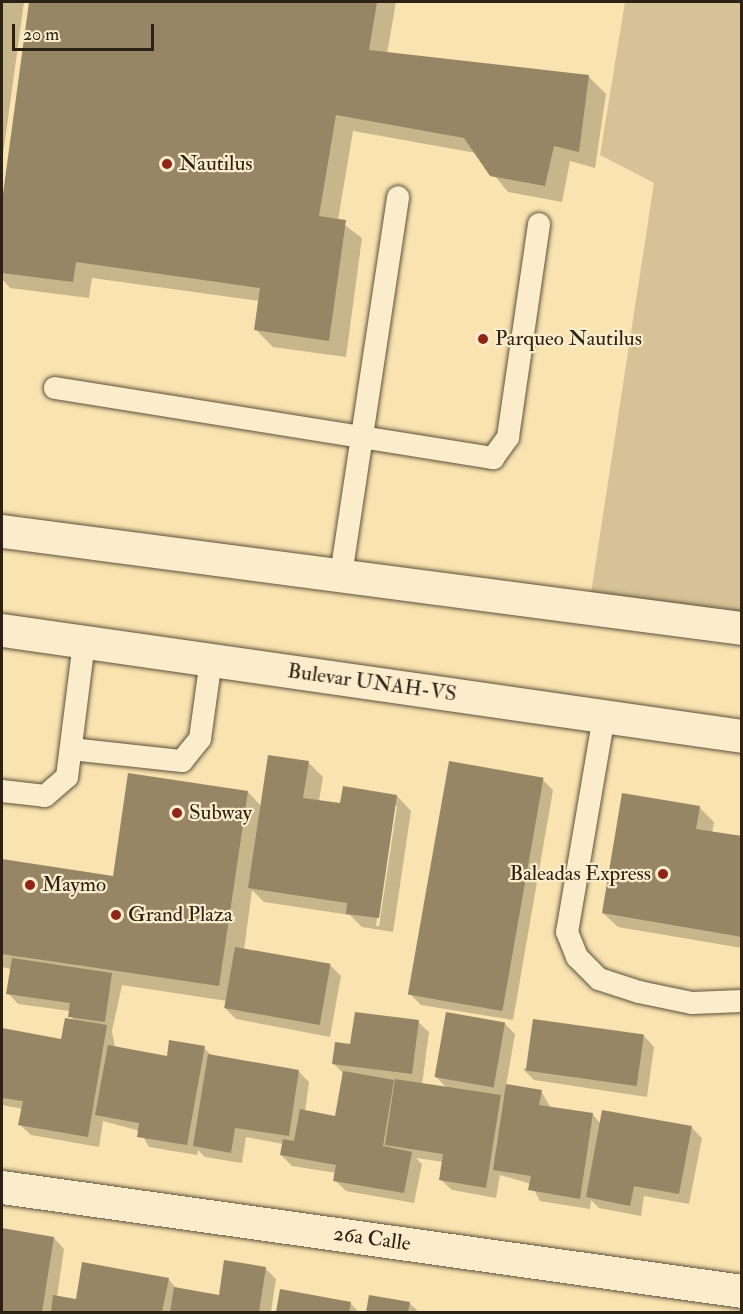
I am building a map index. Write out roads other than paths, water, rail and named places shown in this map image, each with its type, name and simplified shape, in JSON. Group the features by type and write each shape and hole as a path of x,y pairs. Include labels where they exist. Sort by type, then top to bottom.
{"main road":[{"path":"2,531 741,628"},
{"name":"Bulevar UNAH-VS","path":"2,630 741,736"},
{"name":"26a Calle","path":"2,1186 741,1292"}],"lane":[{"path":"341,574 398,197"},
{"path":"55,388 362,435 493,458 508,437 539,224"},
{"path":"2,791 45,796 59,788 67,777 84,642"},
{"path":"71,749 182,761 200,739 211,660"},
{"path":"604,716 567,932 577,957 599,979 639,992 692,1003 741,1001"}],"place":[{"name":"Nautilus","path":"167,164"},
{"name":"Parqueo Nautilus","path":"483,339"},
{"name":"Subway","path":"177,813"},
{"name":"Baleadas Express","path":"663,874"},
{"name":"Maymo","path":"30,885"},
{"name":"Grand Plaza","path":"116,915"}]}
